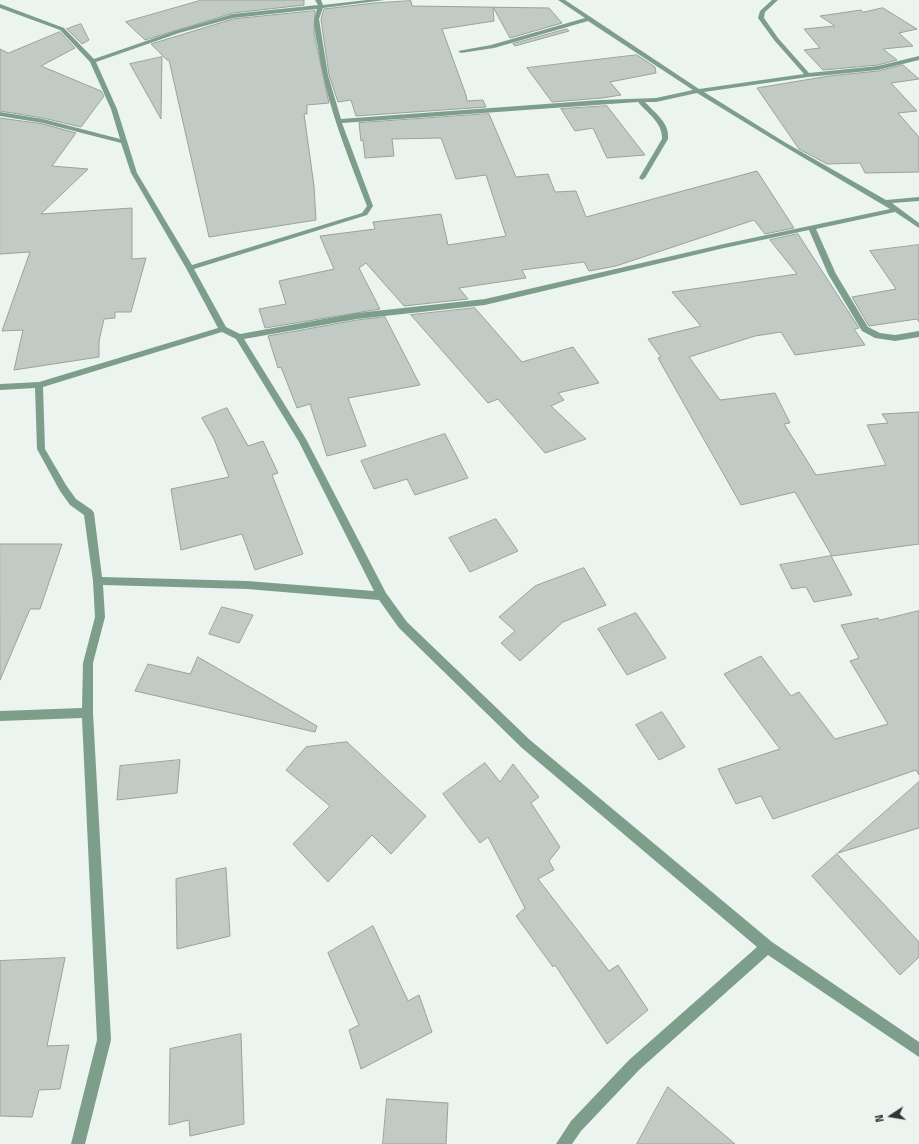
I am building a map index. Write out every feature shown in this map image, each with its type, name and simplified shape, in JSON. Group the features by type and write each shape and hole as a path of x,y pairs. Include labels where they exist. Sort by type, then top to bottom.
{"street":[{"path":"93,61 177,32 233,16 319,3 382,0"},
{"path":"561,0 698,91 784,144 885,202 919,226"},
{"path":"775,0 762,12 761,18 776,39 808,75"},
{"path":"190,268 364,214 370,206 338,121 325,75 316,19 319,3"},
{"path":"0,6 62,29 93,61 114,109 134,173 190,268 223,329 239,337 303,442 382,596 403,625 526,744 767,947 919,1050"},
{"path":"461,51 492,47 588,19"},
{"path":"338,121 585,103 641,102 698,91 741,86 808,75 878,68 919,58"},
{"path":"641,102 664,127 667,133 642,178"},
{"path":"0,114 43,120 125,142"},
{"path":"885,202 919,199"},
{"path":"239,337 357,316 485,302 717,247 812,229 895,210"},
{"path":"812,229 832,274 865,329 878,336 895,338 919,334"},
{"path":"0,387 39,386 223,329"},
{"path":"39,386 41,450 73,502 89,513 98,581 100,617 88,663 87,713 104,1040 78,1144"},
{"path":"98,581 247,585 382,596"},
{"path":"0,716 87,713"},
{"path":"563,1144 576,1126 634,1064 767,947"}],"building":[{"path":"202,0 304,0 304,5 233,13 145,40 126,22"},
{"path":"411,1 412,6 493,7 494,21 442,29 467,101 483,100 486,107 356,116 351,100 338,102 329,75 321,19 324,9 374,3"},
{"path":"493,7 549,8 562,23 510,38"},
{"path":"883,8 917,29 899,33 913,46 883,49 897,60 878,65 823,70 804,50 820,48 804,29 835,26 820,16 861,10 863,12"},
{"path":"315,11 314,33 329,103 307,105 307,114 304,114 314,186 316,220 209,237 169,60 167,60 151,44 233,19"},
{"path":"81,24 89,40 82,44 67,29"},
{"path":"567,29 569,31 515,46 513,44"},
{"path":"60,32 75,48 41,66 101,91 104,96 81,127 43,118 0,111 0,49 8,53"},
{"path":"637,55 655,67 656,73 610,82 621,95 602,98 552,102 527,68"},
{"path":"162,57 161,119 130,64"},
{"path":"903,65 919,79 891,83 917,111 898,113 919,137 919,172 865,173 860,163 827,164 799,149 757,88 829,76 878,71"},
{"path":"607,106 645,155 607,158 593,128 575,131 561,109"},
{"path":"489,114 516,177 548,174 555,192 576,191 586,217 757,171 794,228 765,234 754,220 616,266 589,271 584,262 522,270 526,278 459,288 468,299 404,306 366,263 359,268 380,309 265,328 259,309 286,304 279,281 334,269 320,236 375,229 373,222 441,214 448,245 506,236 486,175 456,179 441,138 392,139 394,156 365,158 363,140 361,141 359,123"},
{"path":"0,118 43,124 76,133 52,166 88,169 41,214 132,208 132,259 146,258 131,312 115,312 115,318 104,319 99,341 99,357 14,370 23,330 2,331 30,252 0,254"},
{"path":"798,234 859,328 854,329 865,345 795,355 781,332 755,336 689,357 720,400 775,393 790,423 784,424 816,475 886,465 867,425 888,423 882,414 919,412 919,544 832,556 795,492 741,505 658,358 661,357 648,339 701,326 672,292 797,274 770,240"},
{"path":"919,245 919,322 917,319 869,326 852,297 896,289 870,251"},
{"path":"475,308 522,362 573,347 599,383 558,393 564,400 551,406 586,439 545,453 498,399 488,403 411,315"},
{"path":"385,317 420,385 348,398 366,446 327,456 310,404 297,408 281,367 278,368 268,336 357,320"},
{"path":"227,408 248,446 263,441 278,473 272,475 303,554 255,570 242,534 181,550 171,489 229,477 214,439 202,418"},
{"path":"445,434 468,478 415,495 407,479 374,489 361,461"},
{"path":"496,519 518,551 470,572 449,538"},
{"path":"0,544 62,544 40,609 30,609 0,680"},
{"path":"831,556 852,595 814,602 806,587 792,589 780,565"},
{"path":"584,568 606,605 563,622 520,661 501,643 515,631 499,617 535,586"},
{"path":"222,607 253,615 239,643 209,634"},
{"path":"919,611 919,775 916,770 773,819 761,796 736,804 718,769 780,749 724,674 761,656 791,696 799,692 835,739 888,724 850,661 859,658 841,625 878,618 879,620"},
{"path":"636,613 666,658 627,675 598,629"},
{"path":"198,657 317,726 315,732 135,691 148,664 190,674"},
{"path":"662,712 685,747 659,760 636,725"},
{"path":"347,742 426,816 391,854 372,835 328,882 293,844 330,806 286,770 306,747"},
{"path":"180,760 177,793 117,800 120,766"},
{"path":"485,763 500,782 513,764 539,797 531,803 560,847 549,861 554,870 538,879 609,971 618,965 648,1010 607,1044 555,965 553,967 516,916 525,908 488,837 480,843 443,794"},
{"path":"919,782 919,828 838,853"},
{"path":"837,854 919,942 919,957 900,975 812,876"},
{"path":"226,868 230,936 177,949 176,879"},
{"path":"373,926 408,1001 419,995 432,1032 361,1069 349,1030 359,1025 328,953"},
{"path":"65,958 47,1046 69,1045 60,1089 39,1090 32,1117 0,1116 0,961"},
{"path":"241,1034 244,1124 190,1136 189,1120 169,1125 170,1049"},
{"path":"668,1087 735,1144 637,1144"},
{"path":"387,1099 448,1103 446,1144 383,1144"}]}
